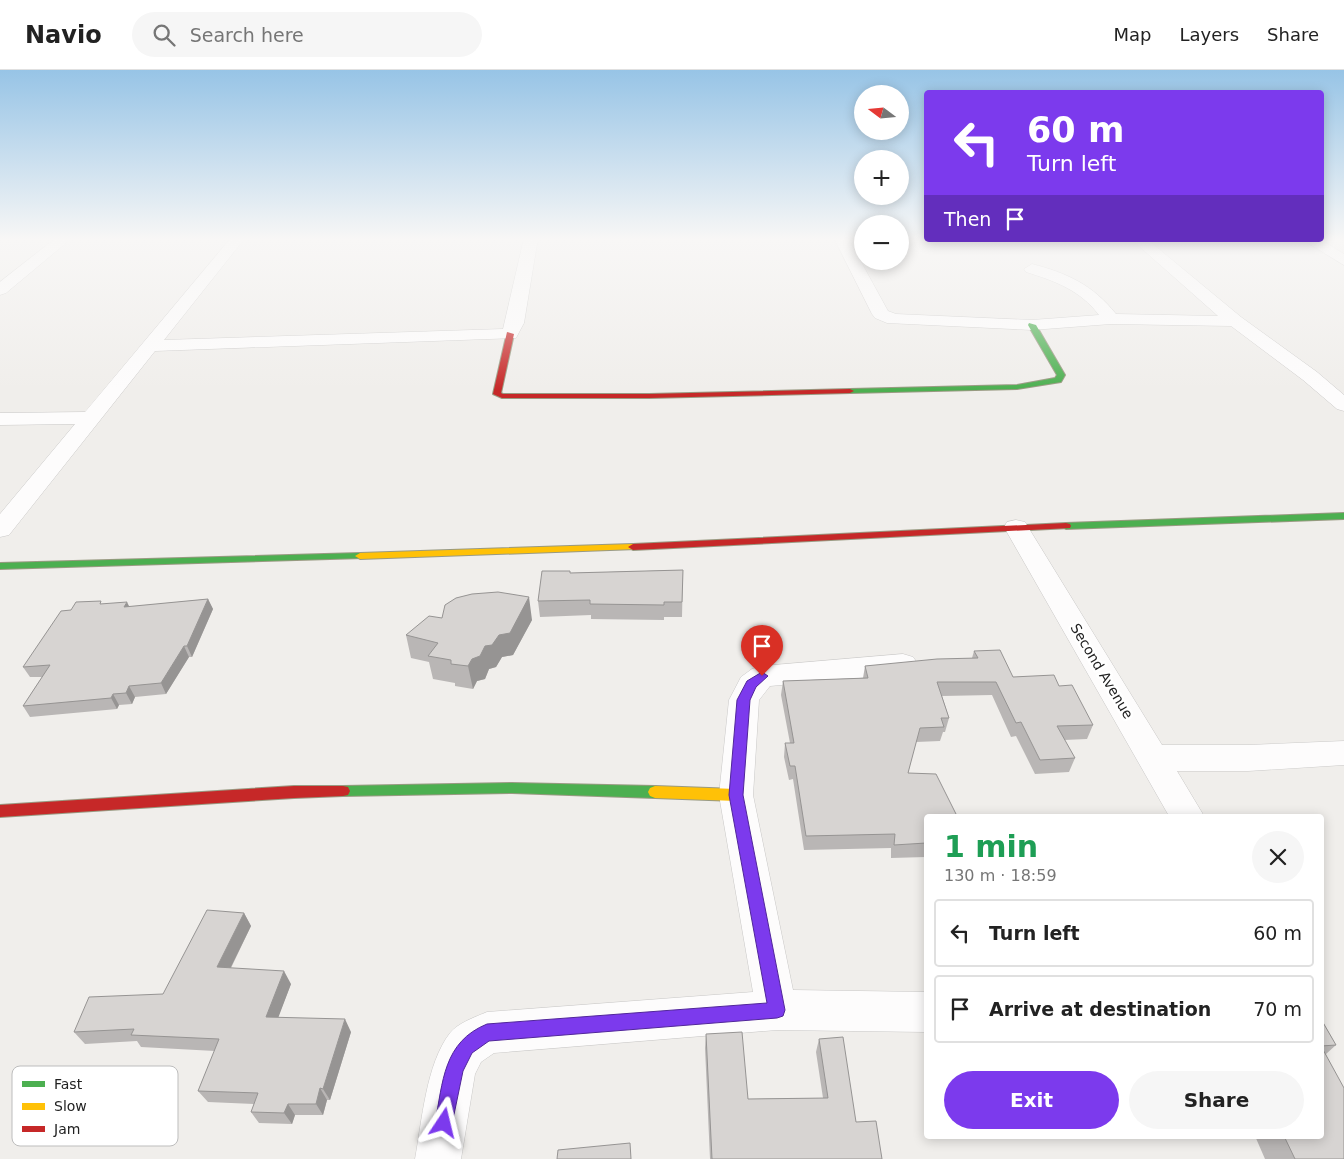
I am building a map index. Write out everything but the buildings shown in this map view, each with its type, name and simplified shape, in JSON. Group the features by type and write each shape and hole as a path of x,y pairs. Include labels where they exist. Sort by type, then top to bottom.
{"street":[{"path":"0,530 197,289"},
{"path":"521,289 497,394 502,396 649,396 1017,387 1058,380 1061,375 1058,367 1032,324"},
{"path":"868,289 881,314 893,319 911,321 1032,324 1111,319 1235,321"},
{"path":"1084,289 1099,302 1111,319"},
{"path":"1197,289 1235,321 1310,376 1344,405"},
{"path":"150,346 510,334"},
{"path":"1310,376 1336,376"},
{"path":"0,419 92,418"},
{"path":"0,566 568,550 1016,527 1344,516"},
{"name":"Second Avenue","path":"1016,527 1185,814"},
{"path":"777,1010 736,795 744,700 752,684 762,676 929,662"},
{"path":"1153,758 1248,758 1344,753"},
{"path":"0,811 294,792 512,788 736,795"},
{"path":"438,1159 454,1069 466,1047 487,1033 777,1010 924,1012"}],"traffic: fast":[{"path":"850,391 1017,387 1058,380 1061,375 1032,325"},
{"path":"1066,526 1344,516"},
{"path":"0,566 360,556"},
{"path":"343,791 512,788 655,792"}],"traffic: slow":[{"path":"360,556 633,547"},
{"path":"655,792 736,795"}],"traffic: jam":[{"path":"510,334 497,394 502,396 649,396 850,391"},
{"path":"633,547 1066,526"},
{"path":"0,811 294,792 343,791"}],"route":[{"path":"444,1123 454,1069 466,1047 487,1033 777,1010 736,795 744,700 752,684 762,676"}]}
